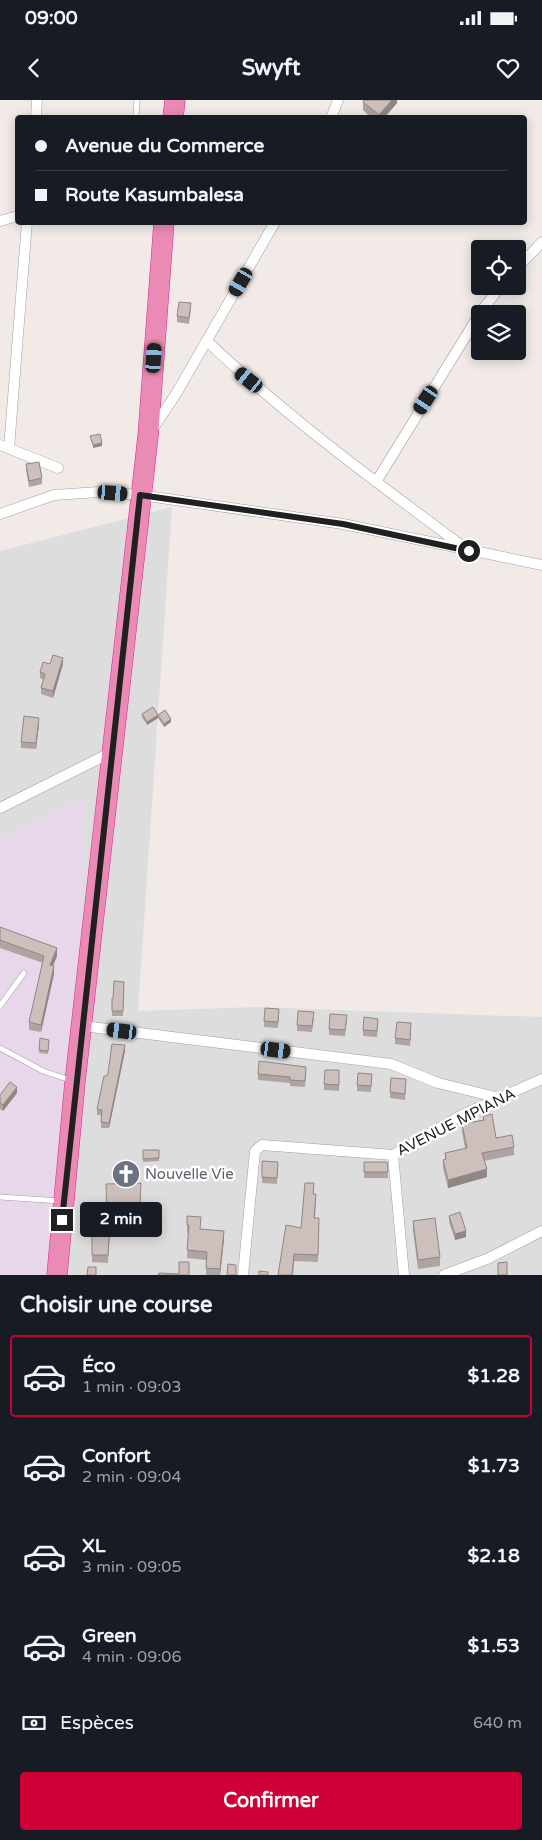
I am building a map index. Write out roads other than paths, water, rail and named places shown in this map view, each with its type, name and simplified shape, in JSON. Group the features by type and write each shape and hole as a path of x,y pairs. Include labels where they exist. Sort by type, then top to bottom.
{"highway":[{"path":"173,115 175,100"},
{"path":"56,1275 75,1082 83,1026 148,436 164,225"}],"street":[{"path":"36,115 37,100"},
{"path":"332,115 338,100"},
{"path":"0,220 15,217"},
{"path":"27,225 4,447 58,468"},
{"path":"148,436 176,394 273,225"},
{"path":"526,259 542,242"},
{"path":"376,482 482,310 494,295"},
{"path":"207,341 244,376 376,482 469,551"},
{"path":"0,514 54,495 100,492 140,495 343,524 542,565"},
{"path":"0,808 113,751"},
{"path":"83,1026 391,1064 438,1083 500,1098"},
{"name":"AVENUE MPIANA","path":"243,1275 255,1151 262,1145 393,1155 460,1116 542,1079"},
{"path":"393,1155 404,1275"},
{"path":"444,1275 487,1259 542,1231"}],"lane":[{"path":"136,115 137,100"},
{"path":"0,1006 24,973"},
{"path":"0,1048 43,1071 75,1082"},
{"path":"0,1197 64,1201"}],"place":[{"name":"Nouvelle Vie","path":"126,1174"}]}
